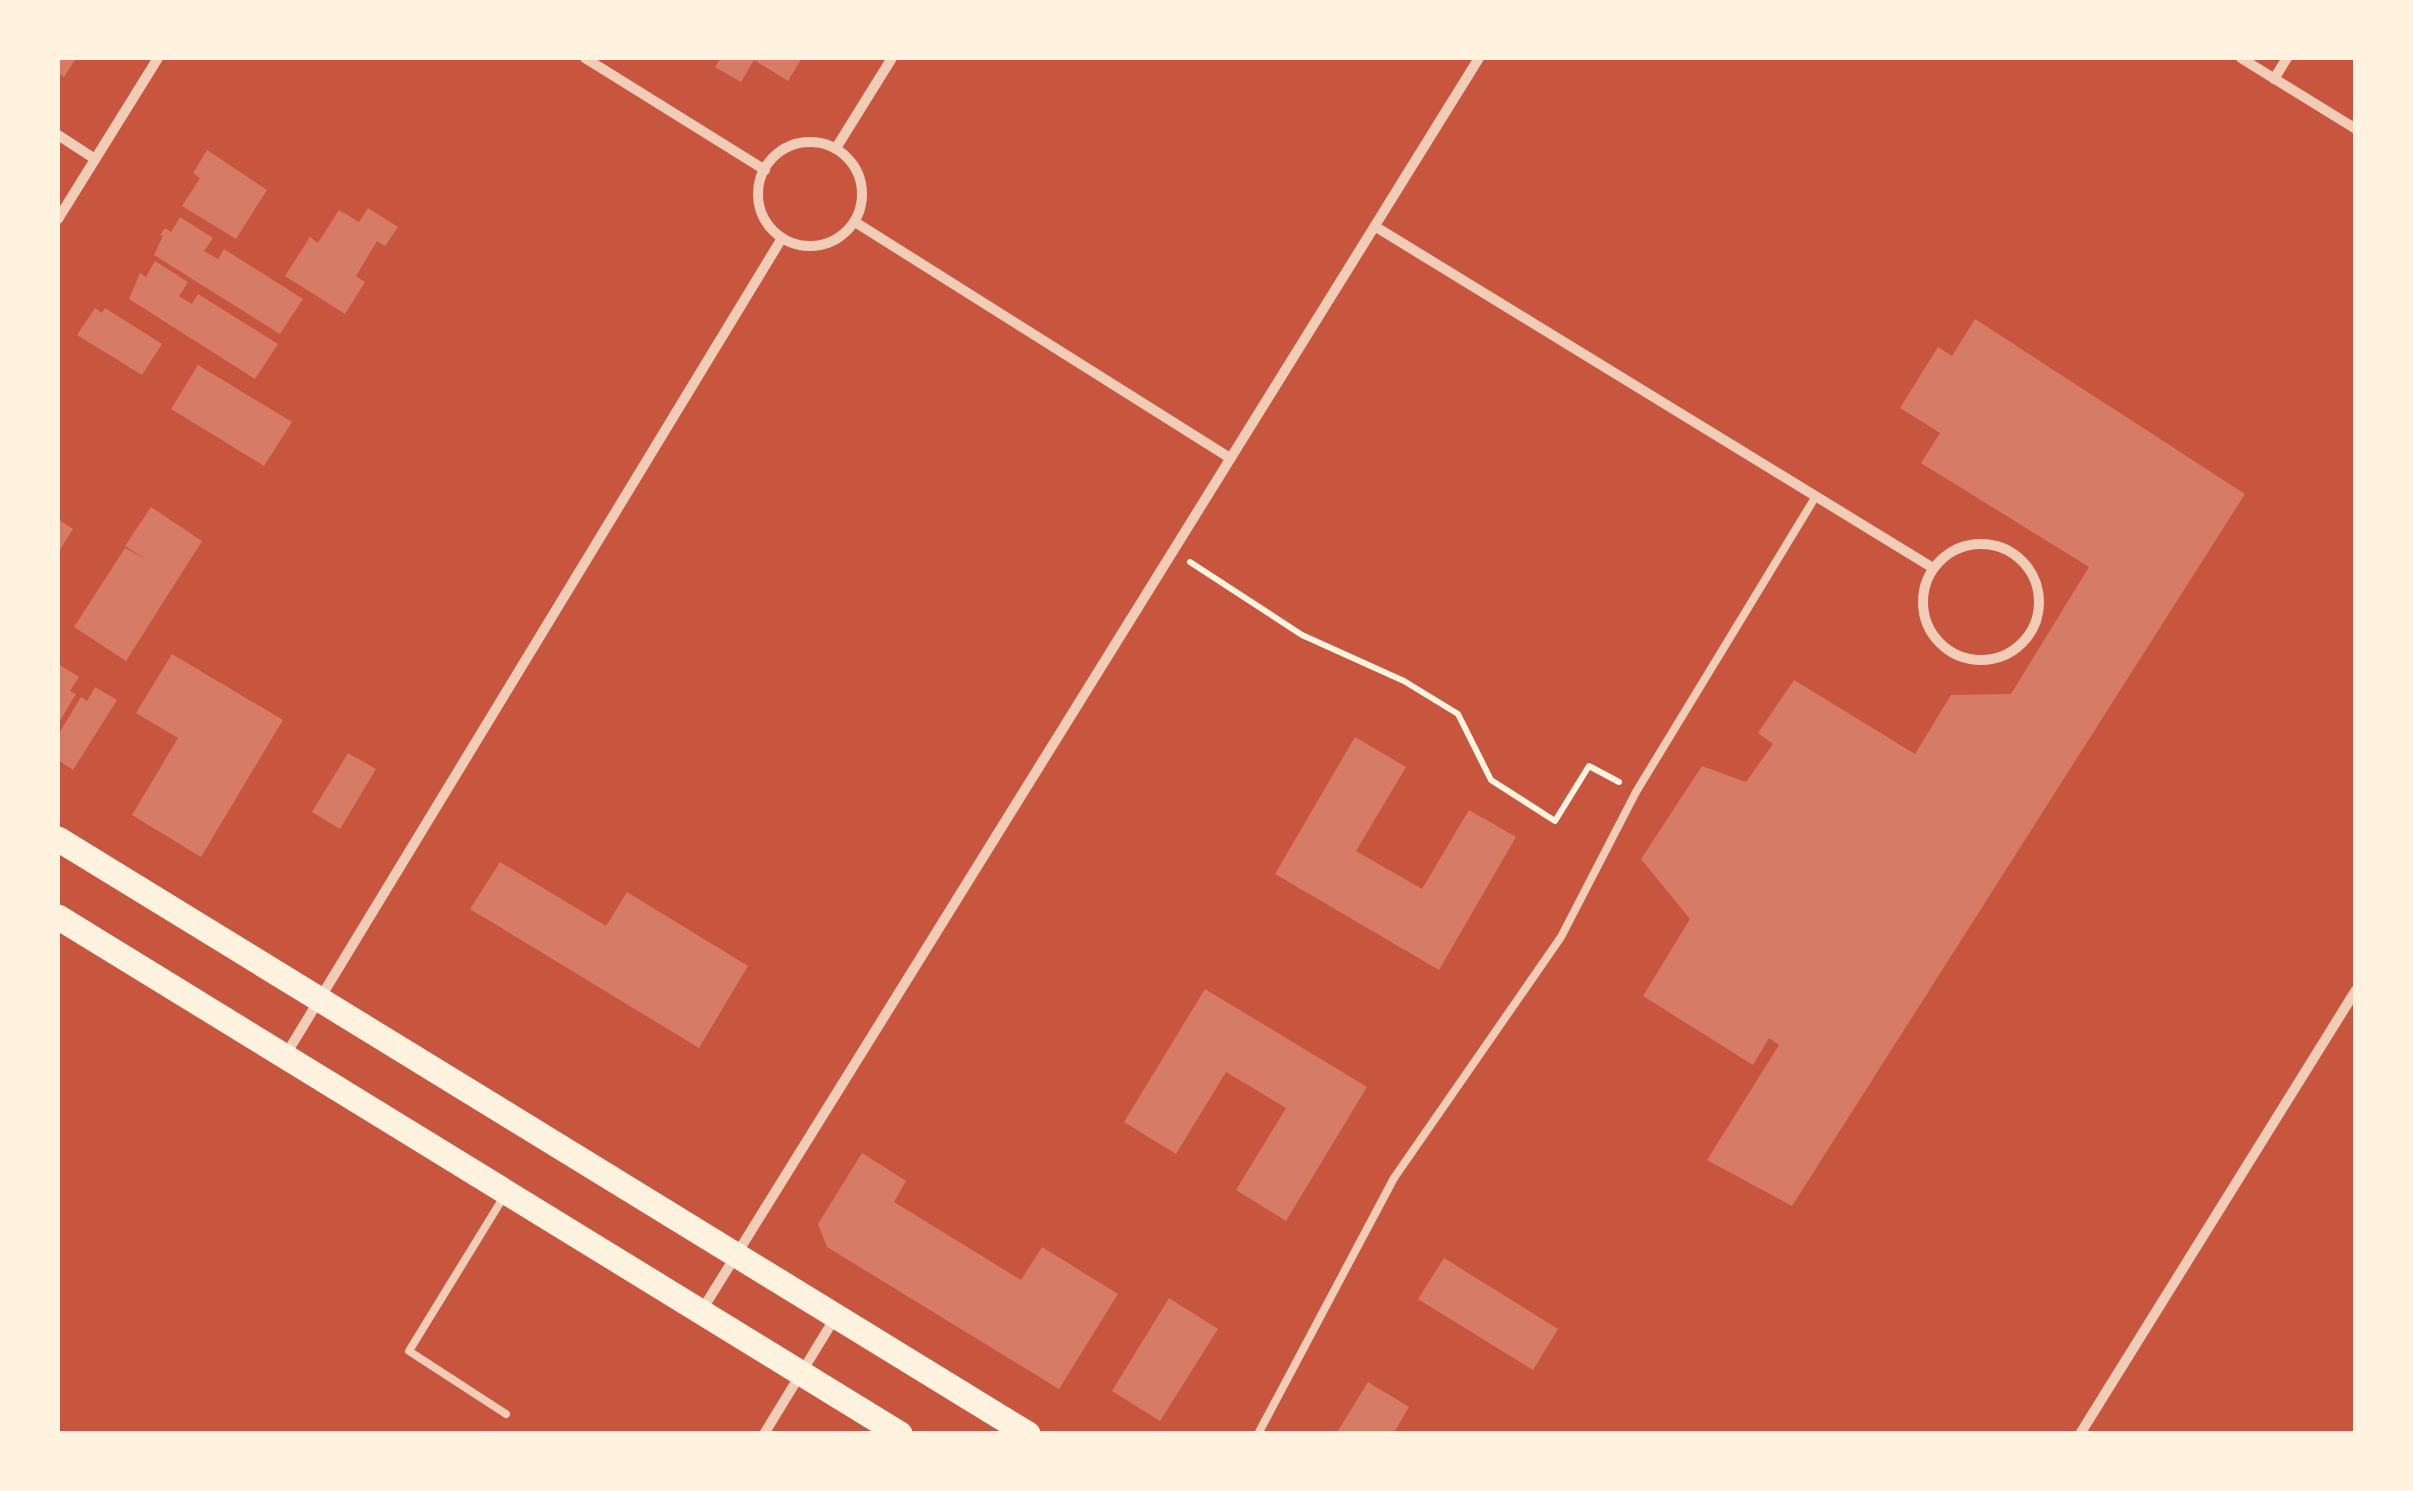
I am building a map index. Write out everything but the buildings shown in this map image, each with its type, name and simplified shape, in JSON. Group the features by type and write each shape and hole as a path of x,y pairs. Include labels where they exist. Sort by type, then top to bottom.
{"main road":[{"path":"58,839 1028,1434"},
{"path":"58,916 900,1434"}],"street":[{"path":"58,219 158,58"},
{"path":"585,58 764,170"},
{"path":"836,148 892,58"},
{"path":"701,1311 1479,58"},
{"path":"2240,58 2356,129"},
{"path":"2274,78 2286,58"},
{"path":"58,136 95,159"},
{"path":"799,142 818,142 836,148 857,170 862,191 855,222 829,243 812,246 782,238 761,214 758,197 764,170 781,150 799,142"},
{"path":"855,222 1230,458"},
{"path":"1376,226 1933,568"},
{"path":"285,1056 782,238"},
{"path":"1986,543 2006,548 2022,560 2034,577 2040,596 2038,617 2029,636 2000,657 1982,661 1947,650 1934,638 1922,603 1933,568 1966,545 1986,543"},
{"path":"2080,1434 2356,990"},
{"path":"764,1434 836,1316"}],"lane":[{"path":"1258,1434 1394,1178 1561,937 1636,792 1816,496"},
{"path":"506,1414 409,1351 508,1192"}],"path":[{"path":"1172,550 1302,635 1404,681 1458,714 1491,780 1556,821 1589,766 1636,792"}]}
